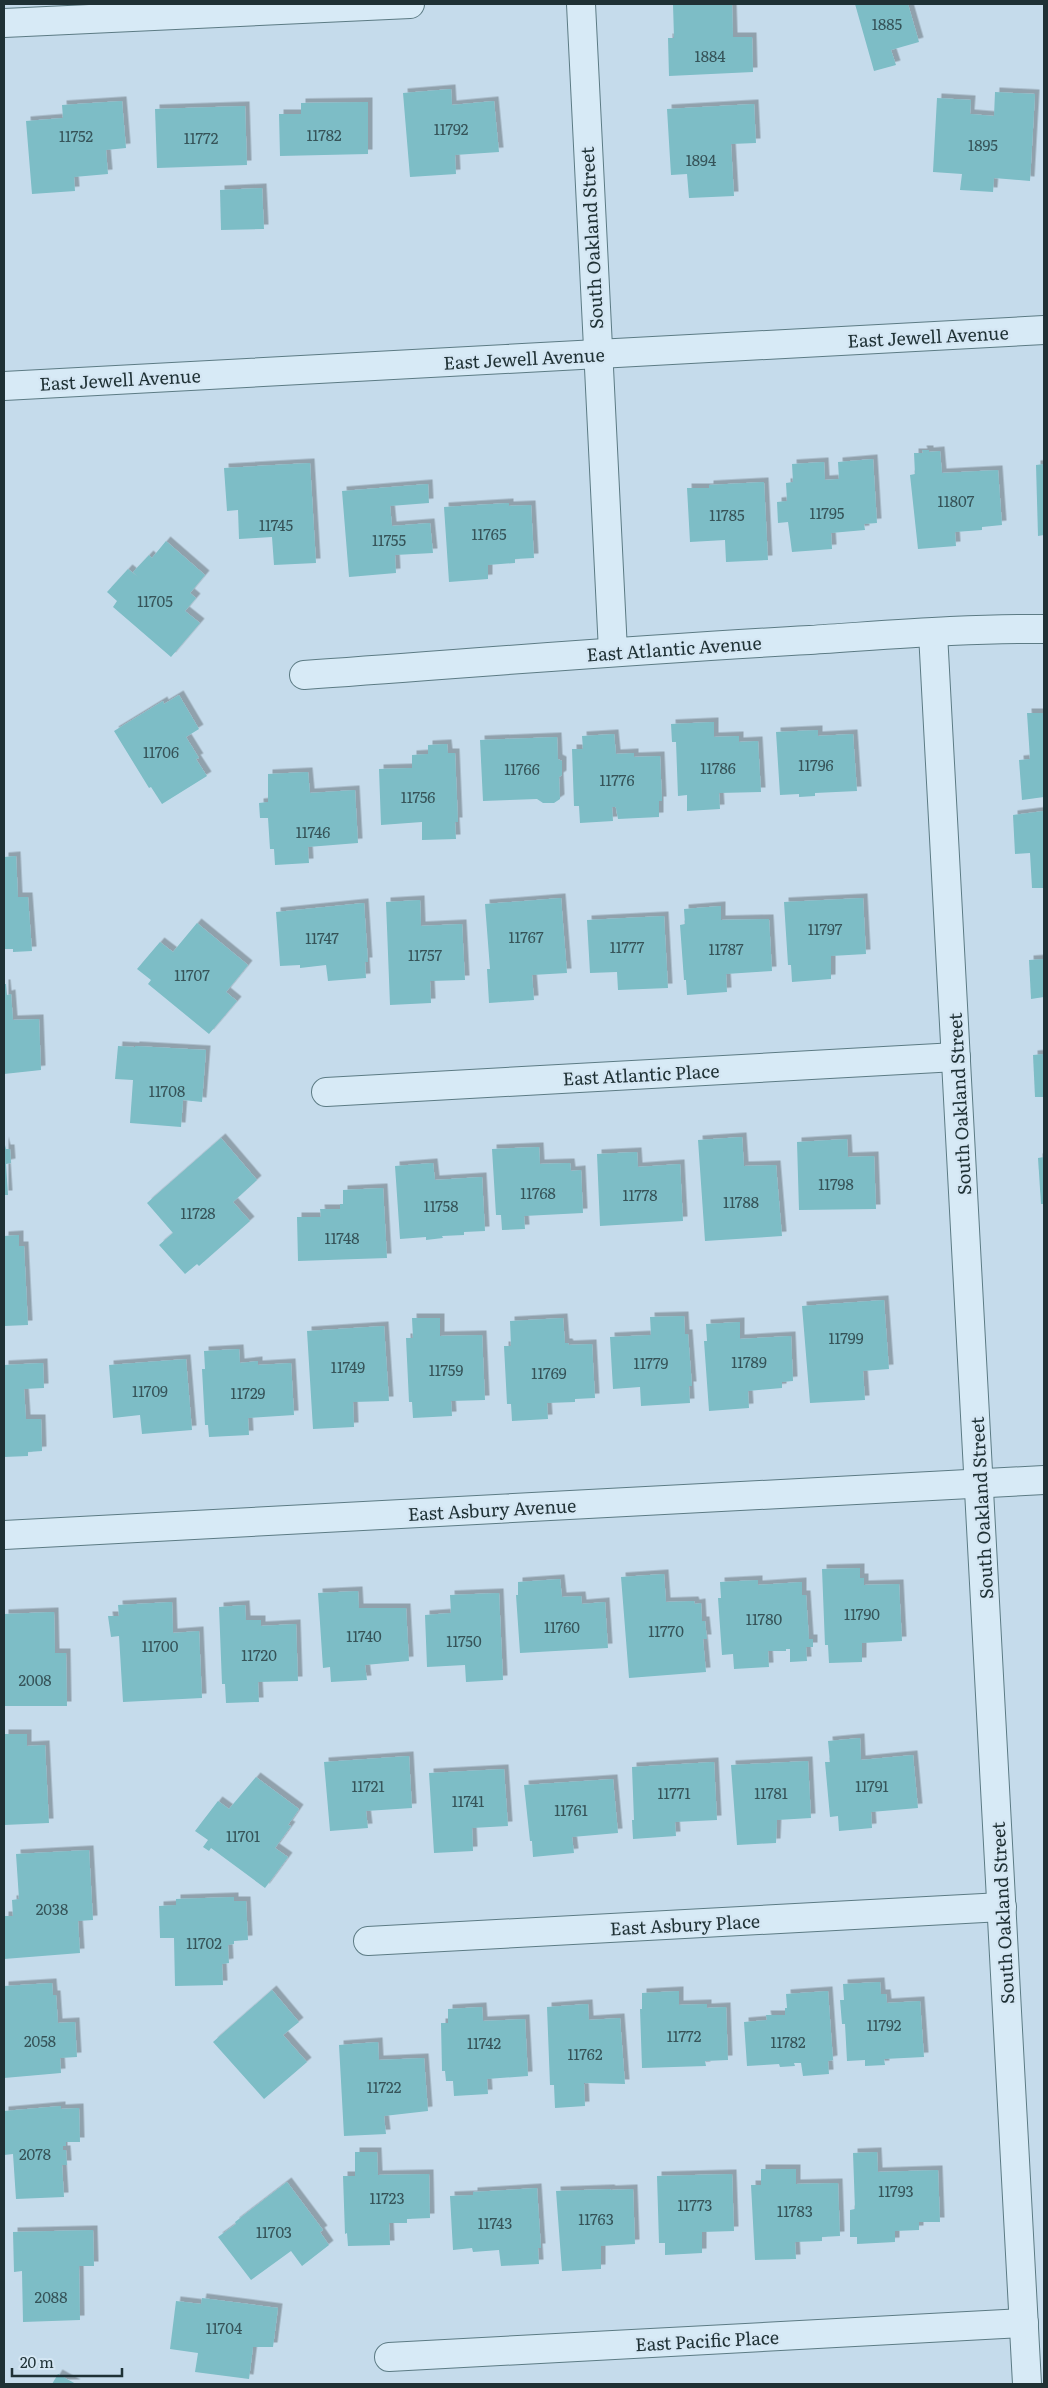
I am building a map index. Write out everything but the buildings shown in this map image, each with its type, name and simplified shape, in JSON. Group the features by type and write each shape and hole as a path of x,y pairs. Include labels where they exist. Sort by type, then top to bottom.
{"street":[{"path":"4,23 410,4"},
{"name":"South Oakland Street","path":"580,4 613,651"},
{"name":"East Jewell Avenue","path":"4,386 1044,330"},
{"name":"East Atlantic Avenue","path":"304,675 538,659 613,651 933,632 1044,629"},
{"name":"South Oakland Street","path":"933,632 1027,2384"},
{"name":"East Atlantic Place","path":"326,1092 956,1057"},
{"name":"East Asbury Avenue","path":"4,1535 1044,1480"},
{"name":"East Asbury Place","path":"368,1941 1002,1907"},
{"name":"East Pacific Place","path":"389,2357 1024,2323"}]}
